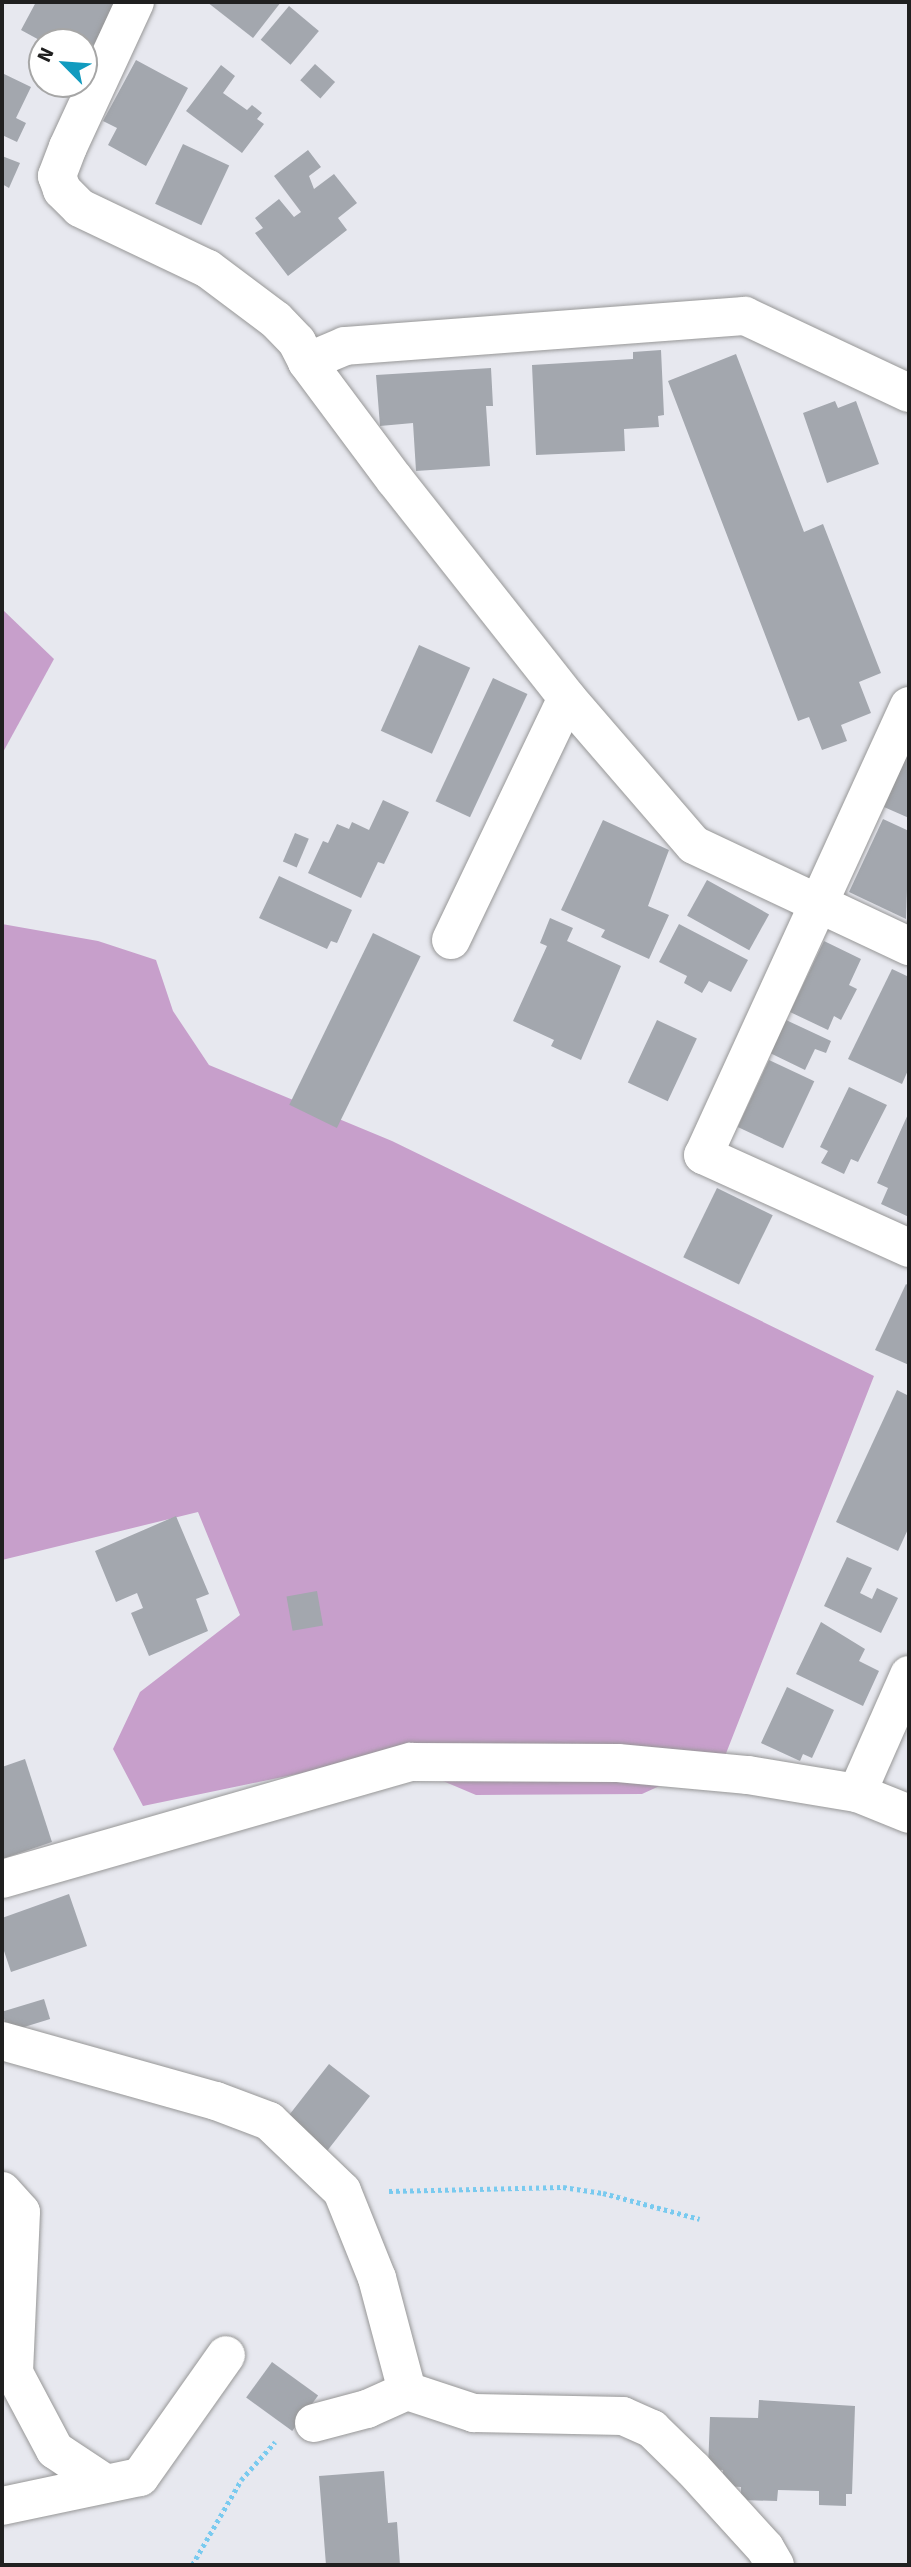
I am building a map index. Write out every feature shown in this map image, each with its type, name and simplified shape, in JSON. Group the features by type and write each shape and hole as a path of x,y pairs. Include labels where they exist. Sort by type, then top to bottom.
{"street":[{"path":"135,2 68,147 57,176 62,190 80,208 208,269 276,320 297,342 307,362 567,698 694,845 909,946"},
{"path":"307,362 345,346 744,316 909,393"},
{"path":"451,940 567,698"},
{"path":"909,706 703,1155 909,1248"},
{"path":"857,1793 909,1675"},
{"path":"2,1879 411,1762 618,1763 748,1775 857,1793 909,1814"},
{"path":"2,2041 216,2101 269,2121 342,2192 377,2278 407,2391"},
{"path":"2,2191 21,2212 14,2373 55,2450 103,2482"},
{"path":"2,2506 103,2482 140,2477 226,2355"},
{"path":"314,2423 367,2409 407,2391 474,2413 622,2416 652,2429 756,2538 775,2565"}],"path":[{"path":"342,2192 563,2187 603,2193 700,2219"},
{"path":"192,2565 241,2480 269,2445 314,2423"}],"shaded area":[{"path":"3,610 54,659 2,754 2,612"},
{"path":"2,924 98,941 156,960 173,1011 209,1065 392,1141 874,1376 725,1756 642,1794 476,1795 384,1756 143,1806 113,1749 140,1692 240,1615 198,1512 2,1560"}],"building":[{"path":"36,2 116,2 98,37 98,28 28,28 28,34 21,30"},
{"path":"207,2 281,2 253,38"},
{"path":"289,6 319,31 291,65 261,40"},
{"path":"136,60 188,88 146,166 108,145 117,128 103,121"},
{"path":"315,64 335,82 320,98 300,80"},
{"path":"221,65 235,76 223,93 247,110 252,105 262,113 257,119 264,124 242,153 186,111"},
{"path":"2,73 28,86 28,93 16,118 26,123 17,142 2,135"},
{"path":"183,144 229,166 201,225 155,204"},
{"path":"308,150 321,167 309,176 314,189 334,174 357,203 338,218 347,230 288,276 255,233 263,228 255,218 279,199 294,217 301,212 274,176"},
{"path":"2,156 20,163 9,188 2,184"},
{"path":"661,350 664,415 658,416 659,427 624,429 625,451 536,455 532,365 633,359 633,352"},
{"path":"736,354 804,532 823,524 881,673 859,682 871,713 841,725 847,741 822,750 809,717 798,721 668,381"},
{"path":"491,368 493,406 486,406 490,466 416,471 413,423 380,426 376,375"},
{"path":"835,401 838,408 856,401 879,464 827,483 803,413"},
{"path":"419,645 470,668 432,754 381,731"},
{"path":"493,678 527,694 470,817 436,801"},
{"path":"909,750 909,818 884,807"},
{"path":"383,800 409,812 384,864 378,862 361,898 308,873 323,841 328,843 337,824 349,829 352,822 369,830"},
{"path":"883,819 909,831 906,919 849,892"},
{"path":"603,820 669,850 648,906 669,915 649,959 601,937 605,930 561,910"},
{"path":"295,833 309,839 297,867 283,862"},
{"path":"279,876 352,910 337,943 331,941 327,949 259,918"},
{"path":"707,880 769,914 749,950 687,916"},
{"path":"550,918 573,928 567,941 621,966 581,1060 551,1046 554,1040 513,1021 547,946 540,943"},
{"path":"679,924 748,960 731,992 709,981 702,993 684,983 687,976 659,962"},
{"path":"373,933 421,956 337,1128 289,1105"},
{"path":"824,941 861,959 849,985 857,989 841,1020 834,1016 828,1030 790,1012"},
{"path":"892,969 909,977 909,1068 902,1084 848,1059"},
{"path":"657,1020 697,1039 668,1101 628,1083"},
{"path":"786,1020 831,1041 826,1053 815,1049 805,1070 770,1053"},
{"path":"769,1060 814,1081 783,1148 738,1127"},
{"path":"849,1087 887,1105 858,1162 851,1159 844,1174 821,1163 828,1151 820,1147"},
{"path":"909,1112 909,1217 881,1204 888,1188 877,1183"},
{"path":"717,1188 773,1215 739,1284 683,1257"},
{"path":"906,1284 909,1286 909,1365 875,1350"},
{"path":"897,1390 909,1396 909,1527 898,1551 836,1522"},
{"path":"176,1516 209,1594 196,1599 208,1631 149,1656 131,1613 143,1608 137,1593 116,1602 95,1551"},
{"path":"847,1557 872,1568 860,1593 872,1599 877,1588 898,1598 881,1633 824,1606"},
{"path":"317,1591 323,1625 293,1631 286,1596"},
{"path":"821,1622 865,1649 859,1661 879,1671 863,1706 796,1674"},
{"path":"787,1687 834,1710 812,1758 803,1754 800,1761 761,1743"},
{"path":"25,1759 52,1842 2,1859 2,1767"},
{"path":"69,1894 87,1946 11,1972 2,1945 2,1918"},
{"path":"44,1999 50,2019 8,2032 2,2012"},
{"path":"329,2064 370,2096 326,2152 285,2120"},
{"path":"272,2362 318,2396 292,2431 246,2398"},
{"path":"759,2400 855,2406 852,2494 846,2494 846,2506 819,2505 819,2491 778,2490 777,2501 741,2500 741,2487 722,2486 723,2470 708,2469 710,2417 758,2418"},
{"path":"384,2471 388,2523 397,2522 400,2565 326,2565 319,2476"}]}
